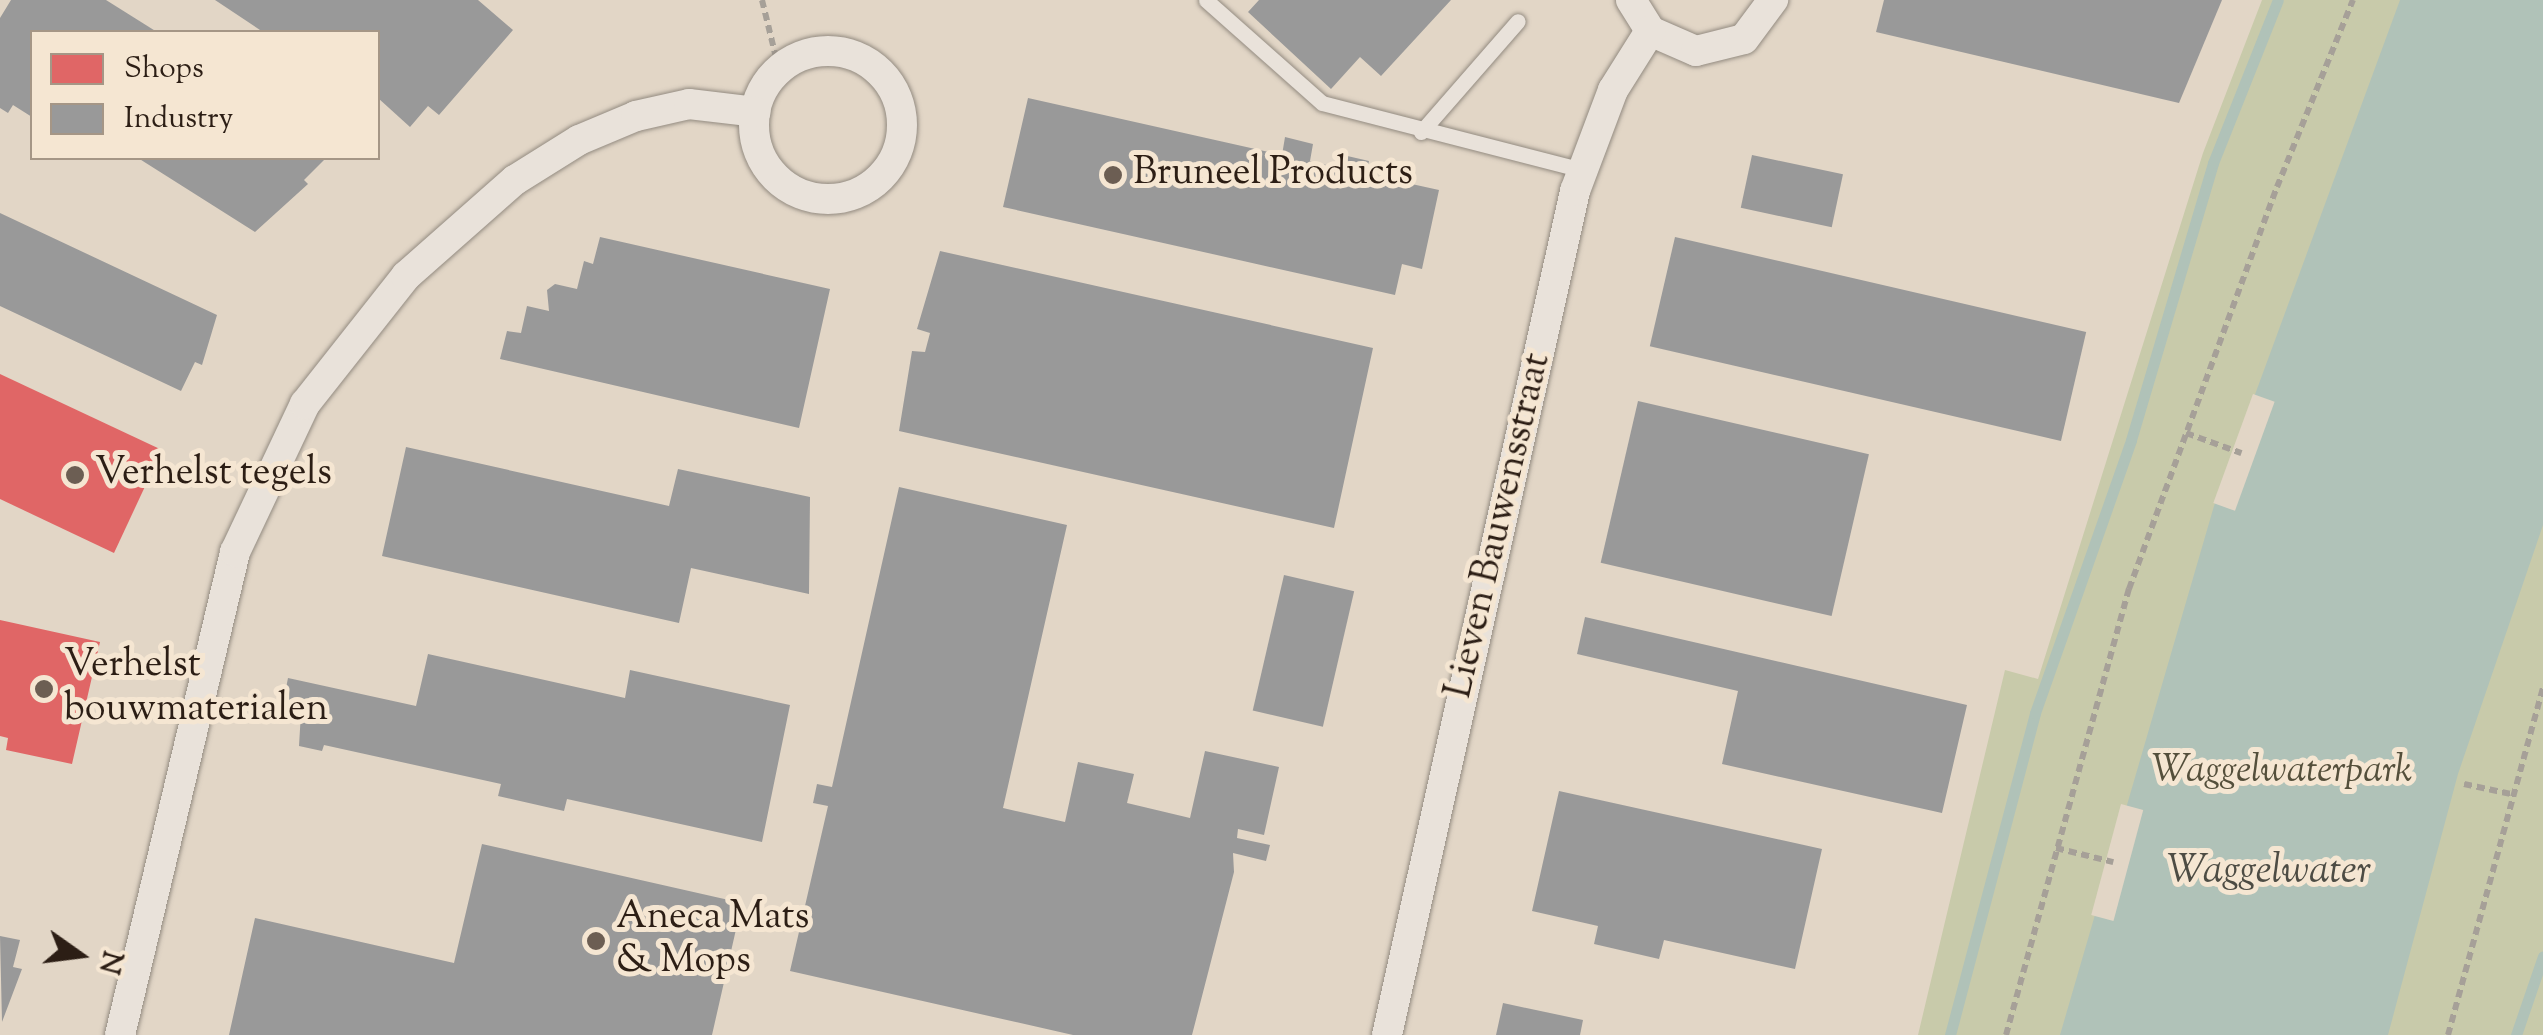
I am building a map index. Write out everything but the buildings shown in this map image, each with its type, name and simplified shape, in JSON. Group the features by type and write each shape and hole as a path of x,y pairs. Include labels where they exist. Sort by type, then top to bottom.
{"street":[{"path":"1631,0 1650,30 1696,51 1720,49 1754,30 1774,0"},
{"name":"Lieven Bauwensstraat","path":"1386,1035 1583,170 1612,90 1650,30"},
{"path":"829,51 868,63 885,78 902,120 891,163 858,193 825,198 792,190 761,158 756,112 779,70 829,51"},
{"path":"120,1035 235,552 274,461 315,390 370,316 444,237 579,140 689,104 756,112"}],"lane":[{"path":"1206,0 1322,103 1421,132 1583,170"},
{"path":"1421,132 1518,20"}],"path":[{"path":"762,0 779,70"},
{"path":"2006,1035 2129,589 2353,0"},
{"path":"2186,433 2241,453"},
{"path":"2448,1035 2543,688"},
{"path":"2464,784 2511,794"},
{"path":"2056,848 2113,862"}],"green space":[{"name":"Waggelwater","path":"2262,0 2543,0 2543,1035 1918,1035 2005,670 2038,679 2203,153"}],"water":[{"name":"Waggelwater","path":"2400,0 2543,0 2543,525 2458,774 2388,1035 2060,1035 2214,506"}],"pier":[{"path":"2253,394 2275,402 2235,511 2213,503"},
{"path":"2121,804 2143,810 2113,921 2091,915"}],"waterway":[{"path":"1950,1035 2035,713 2131,440 2213,163 2278,0"},
{"path":"2516,1035 2543,956"}],"place":[{"name":"Bruneel Products","path":"1113,175"},
{"name":"Verhelst tegels","path":"75,475"},
{"name":"Verhelst bouwmaterialen","path":"44,689"},
{"name":"Aneca Mats & Mops","path":"596,941"}],"park label":[{"name":"Waggelwaterpark","path":"2282,773"}]}
